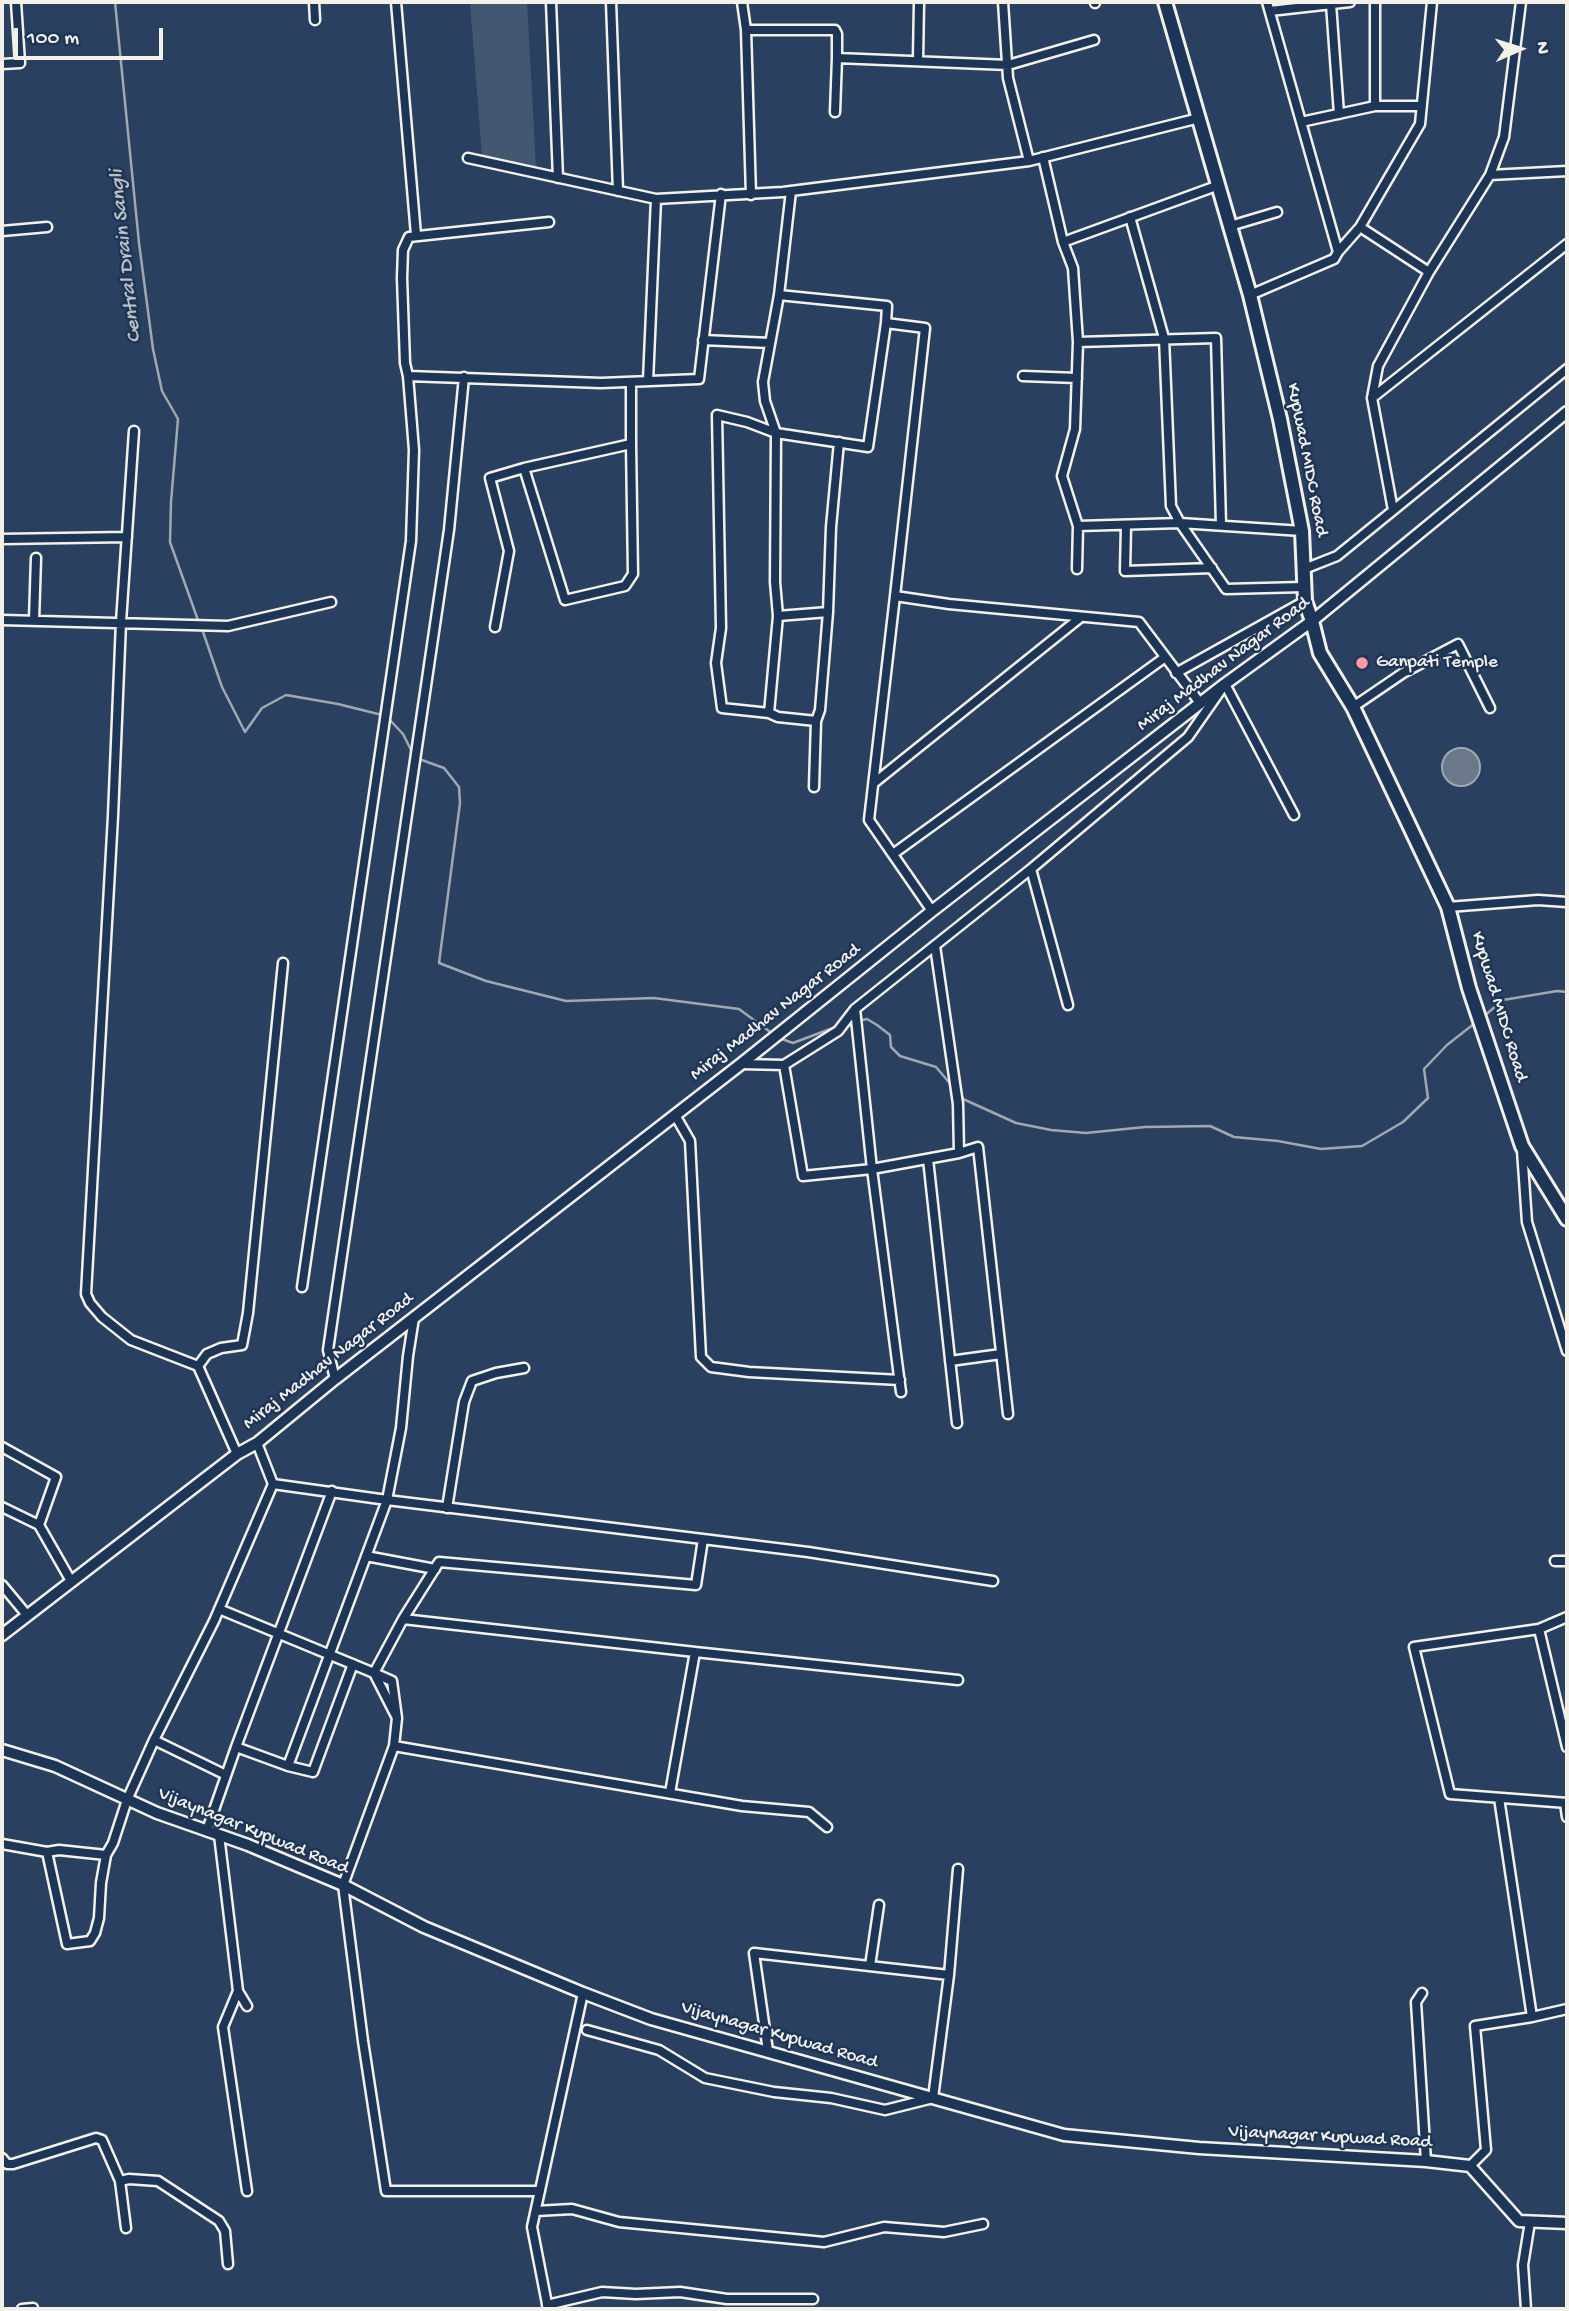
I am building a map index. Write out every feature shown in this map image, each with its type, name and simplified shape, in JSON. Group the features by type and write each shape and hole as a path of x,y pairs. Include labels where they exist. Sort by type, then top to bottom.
{"main road":[{"name":"Kupwad MIDC Road","path":"1166,2 1250,295 1280,419 1303,531 1305,601 1320,653 1353,707 1448,907 1469,988 1522,1146 1567,1219"}],"street":[{"path":"2,64 20,63 16,2"},
{"path":"314,2 315,20"},
{"path":"396,2 416,235"},
{"path":"551,2 558,178"},
{"path":"611,2 618,191"},
{"path":"743,2 751,195"},
{"path":"918,60 919,2"},
{"path":"1003,2 1008,78 1029,161"},
{"path":"1338,253 1269,6 1350,2"},
{"path":"1375,2 1375,106"},
{"path":"1250,295 1334,259 1360,227 1420,124 1432,2"},
{"path":"1393,510 1372,398 1378,366 1429,272 1490,175 1504,137 1521,2"},
{"path":"1331,4 1339,114"},
{"path":"746,30 835,30 835,112"},
{"path":"837,58 1007,65 1094,40"},
{"path":"1301,122 1375,106 1421,106"},
{"path":"468,158 656,199 721,194 751,195 1029,161 1199,118"},
{"path":"1043,158 1063,242 1073,268 1078,342 1075,429 1062,476 1078,526 1077,569"},
{"path":"1490,175 1567,171"},
{"path":"1063,242 1219,185"},
{"path":"769,713 778,616 775,582 776,433 765,401 763,382 779,295 791,191"},
{"path":"408,376 590,383 699,379 721,194"},
{"path":"648,381 656,199"},
{"path":"1230,226 1277,212"},
{"path":"1130,217 1164,338 1171,506 1226,589 1303,587"},
{"path":"302,1287 411,541 414,450 403,325 403,250 409,237 416,235 549,222"},
{"path":"2,223 2,231 47,227"},
{"path":"1360,227 1429,272"},
{"path":"1372,398 1567,244"},
{"path":"779,295 887,306 868,447 776,433 717,415 720,628 716,663 722,708 816,721"},
{"path":"886,323 925,328 869,820 932,911"},
{"path":"1078,342 1216,338 1221,524"},
{"path":"703,340 770,343"},
{"path":"1304,569 1337,556 1567,369"},
{"path":"1023,376 1077,378"},
{"path":"335,1379 328,1350 449,530 464,377"},
{"path":"524,468 565,600 625,586 633,574 631,382"},
{"name":"Miraj Madhav Nagar Road","path":"2,1635 237,1454 257,1443 932,911 1200,703 1312,621 1567,412"},
{"path":"134,431 121,622 113,829 86,1294 102,1317 131,1340 198,1366 237,1454"},
{"path":"814,787 816,721 820,710 839,442"},
{"path":"495,627 509,551 490,478 632,443"},
{"path":"1078,526 1180,523 1303,531"},
{"path":"1126,526 1125,571 1212,568"},
{"path":"2,539 127,537"},
{"path":"34,620 36,558"},
{"path":"895,596 949,604 1139,622 1200,703"},
{"path":"1176,673 1305,601"},
{"path":"2,620 228,626 331,602"},
{"path":"778,616 828,612"},
{"path":"874,783 1082,617"},
{"path":"1353,707 1403,674 1458,644 1489,708"},
{"path":"893,854 1164,658"},
{"path":"741,1064 784,1065 838,1031 856,1009 1031,869 1188,737 1225,684 1294,815"},
{"path":"1031,869 1068,1005"},
{"path":"1448,907 1538,900 1567,902"},
{"path":"935,946 958,1104 959,1153"},
{"path":"198,1366 206,1354 221,1348 242,1345 248,1313 283,963"},
{"path":"856,1009 872,1168 901,1392"},
{"path":"784,1065 803,1176 928,1159 978,1147 1008,1414"},
{"path":"675,1115 690,1141 701,1357 711,1367 749,1372 900,1380"},
{"path":"1522,1146 1527,1222 1567,1351"},
{"path":"928,1159 957,1423"},
{"path":"288,1766 387,1500 401,1428 414,1318"},
{"path":"950,1362 1001,1354"},
{"path":"447,1508 464,1402 472,1381 524,1368"},
{"path":"47,1852 67,1944 90,1941 95,1933 106,1855 113,1843 127,1800 219,1609 273,1484 257,1443"},
{"path":"2,1447 57,1477 39,1525"},
{"path":"273,1484 808,1552 993,1581"},
{"path":"207,1830 332,1491"},
{"path":"2,1507 39,1525 71,1581"},
{"path":"374,1673 403,1619 439,1562 696,1585 703,1539"},
{"path":"366,1556 435,1569"},
{"path":"1555,1561 1567,1561"},
{"path":"2,1585 27,1615"},
{"path":"219,1609 392,1681 397,1718 394,1746 343,1885 386,2191 540,2191"},
{"path":"1567,1617 1539,1629 1414,1647 1450,1794 1566,1803 1567,1817"},
{"path":"403,1619 958,1679"},
{"path":"1539,1629 1567,1747"},
{"path":"670,1793 695,1652"},
{"path":"236,1747 313,1772 353,1664"},
{"path":"154,1740 226,1775"},
{"path":"394,1746 742,1806 809,1812 827,1826"},
{"name":"Vijaynagar Kupwad Road","path":"2,1750 55,1766 157,1813 207,1830 343,1885 424,1927 651,2019 1064,2135 1199,2148 1470,2166"},
{"path":"1499,1798 1532,2017"},
{"path":"219,1835 238,1991 247,2006"},
{"path":"2,1844 47,1852 59,1850 106,1855"},
{"path":"587,2030 659,2050 705,2078 774,2092 831,2098 885,2110 933,2098 949,1975 958,1869"},
{"path":"870,1966 878,1905"},
{"path":"768,2051 754,1953 949,1975"},
{"path":"238,1991 223,2027 247,2191"},
{"path":"583,1993 532,2227 547,2307 602,2292 680,2292 727,2299 813,2299"},
{"path":"1422,1993 1416,2002 1426,2161"},
{"path":"1567,2009 1475,2026 1486,2150 1470,2166 1519,2221 1567,2224"},
{"path":"2,2158 6,2164 13,2164 96,2138 102,2140 120,2181 126,2228"},
{"path":"120,2181 158,2181 219,2221 225,2231 228,2264"},
{"path":"536,2211 572,2209 619,2222 824,2242 884,2227 944,2232 983,2224"},
{"path":"1526,2309 1522,2264 1530,2222"},
{"path":"22,2309 33,2308"}],"shaded area":[{"path":"470,2 527,2 536,167 482,156"},
{"path":"1461,748 1474,754 1480,767 1474,780 1461,786 1448,780 1442,767 1448,754"}],"waterway":[{"name":"Central Drain Sangli","path":"115,2 139,243 153,349 162,391 178,419 170,542 199,623"},
{"name":"Central Drain Sangli","path":"202,629 222,687 245,732 262,708 286,695 382,715"},
{"name":"Central Drain Sangli","path":"388,718 403,734 412,752"},
{"path":"419,759 444,768 459,787 460,803 439,963 486,981 566,1001 654,998 739,1009 773,1034"},
{"name":"Central Drain Sangli","path":"1483,1017 1503,1000 1557,991 1567,992"},
{"name":"Central Drain Sangli","path":"848,1023 867,1019 877,1025 890,1035 891,1047 900,1056 936,1067 953,1087"},
{"name":"Central Drain Sangli","path":"960,1094 963,1099 1016,1123 1051,1130 1086,1133 1145,1127 1210,1126 1234,1137 1321,1149 1362,1146 1403,1122 1428,1098 1424,1069 1447,1045 1475,1023"},
{"name":"Central Drain Sangli","path":"779,1038 793,1043 838,1026"}],"place":[{"name":"Ganpati Temple","path":"1362,663"}]}
